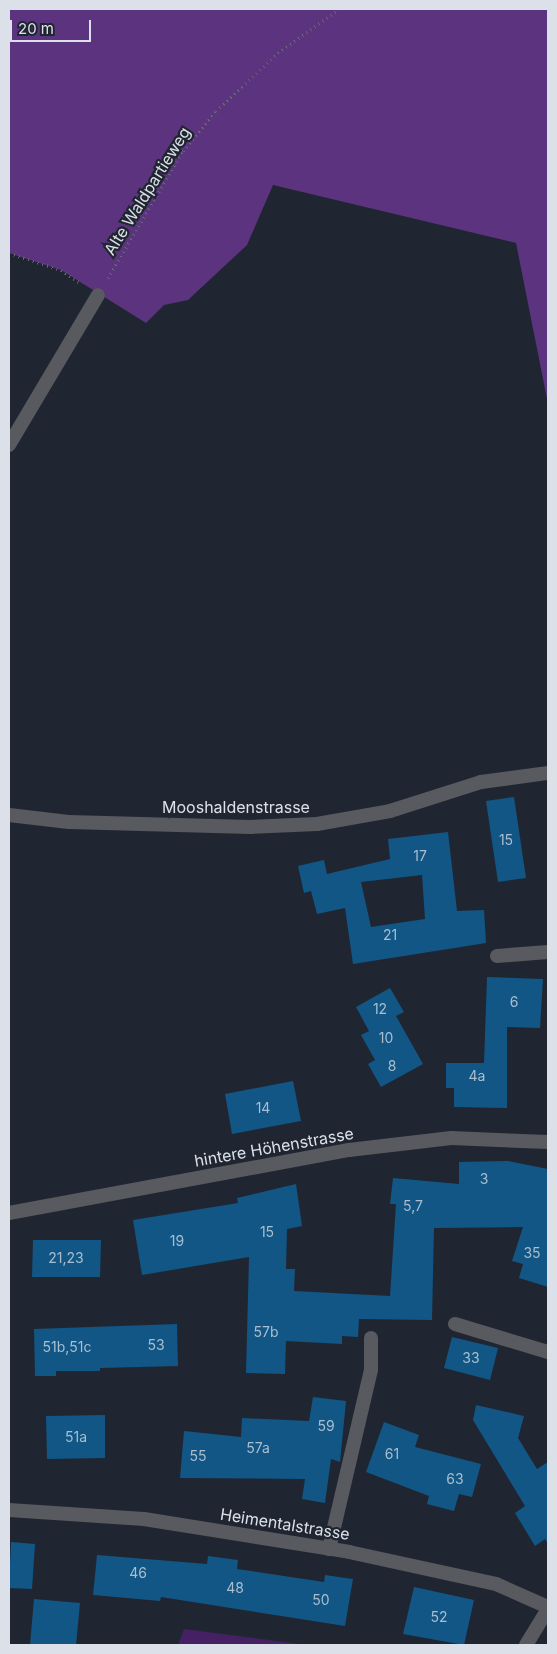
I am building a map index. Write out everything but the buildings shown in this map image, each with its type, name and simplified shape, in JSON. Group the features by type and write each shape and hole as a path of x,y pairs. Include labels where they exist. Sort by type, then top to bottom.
{"street":[{"path":"9,445 98,294"},
{"name":"Mooshaldenstrasse","path":"9,815 69,822 250,827 318,824 390,810 481,782 548,773"},
{"path":"497,956 548,952"},
{"name":"hintere Höhenstrasse","path":"9,1213 350,1150 450,1138 548,1142"},
{"path":"456,1324 548,1352"},
{"path":"330,1549 370,1378 371,1338"},
{"name":"Heimentalstrasse","path":"9,1510 144,1519 330,1549 496,1584 548,1608"},
{"path":"526,1645 548,1608"}],"path":[{"name":"Alte Waldpartieweg","path":"98,294 183,152 216,111 278,53 339,9"},
{"path":"9,253 61,270 98,294"}],"shaded area":[{"path":"9,9 548,9 548,404 516,243 273,185 247,245 188,300 164,305 146,323 61,270 9,253"},
{"path":"184,1629 307,1645 178,1645"}]}
